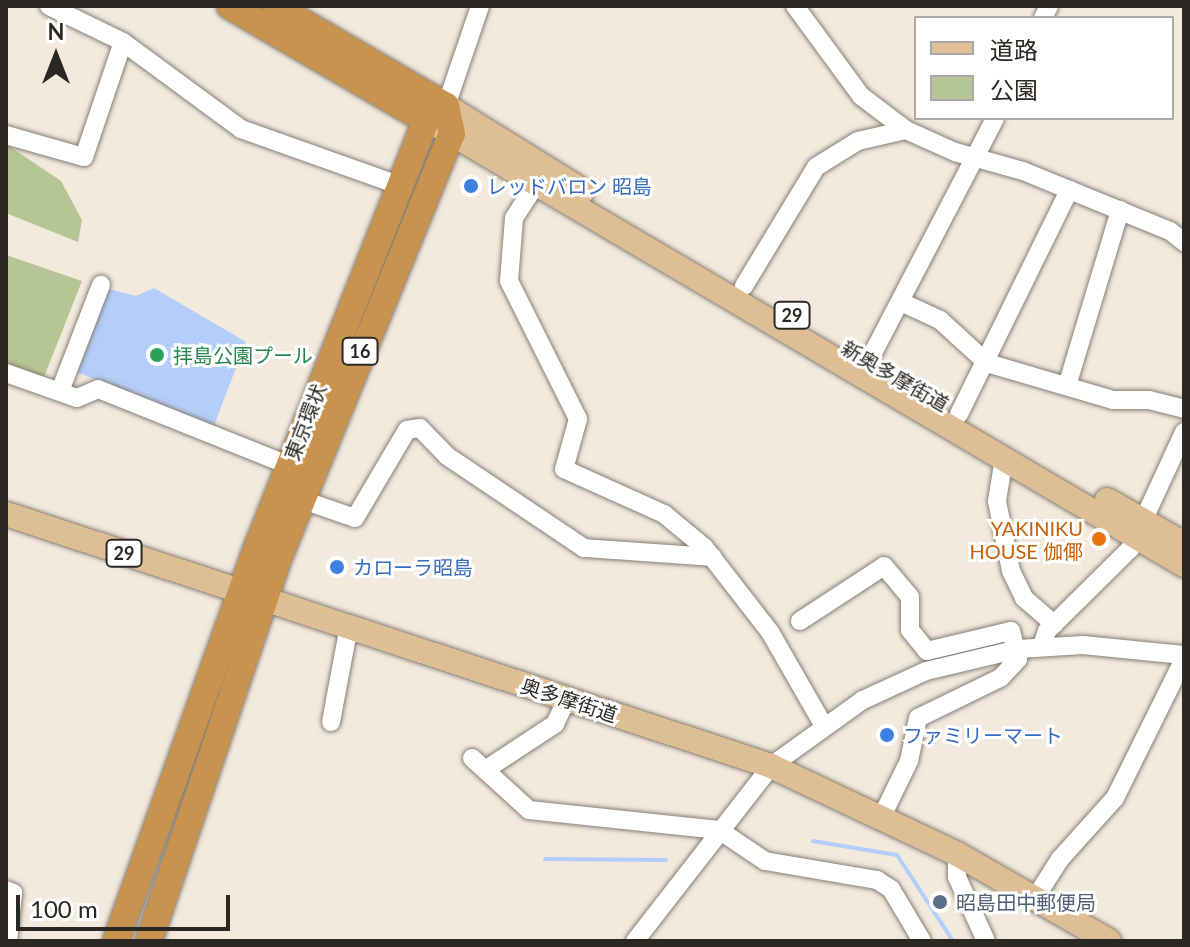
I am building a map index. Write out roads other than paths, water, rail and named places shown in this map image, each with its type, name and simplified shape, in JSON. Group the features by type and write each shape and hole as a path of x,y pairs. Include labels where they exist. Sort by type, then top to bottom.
{"highway":[{"path":"230,6 436,113"},
{"path":"275,6 436,113 452,134"},
{"name":"東京環状","path":"149,941 253,594 288,465 398,185 436,113"},
{"name":"東京環状","path":"116,941 253,594 300,499 452,134"}],"main road":[{"name":"新奥多摩街道","path":"436,113 744,286 866,368 959,414 1140,528"},
{"name":"29","path":"452,134 866,368 1004,458 1140,528 1184,544"},
{"name":"奥多摩街道","path":"6,514 771,766 957,854 1109,941"},
{"name":"29","path":"1140,528 1184,565"}],"street":[{"path":"49,6 123,42 241,129 398,185"},
{"path":"436,113 480,6"},
{"path":"795,6 861,96 906,130 975,159 1120,210 1170,231 1184,242"},
{"path":"6,135 84,157 123,42"},
{"path":"866,368 994,120"},
{"path":"744,286 816,167 858,141 906,130"},
{"path":"536,184 514,218 509,281 578,419 564,469 664,514 713,557 770,632 823,724"},
{"path":"959,414 987,363 1069,190"},
{"path":"1067,386 1120,210"},
{"path":"60,391 101,285"},
{"path":"901,302 940,320 987,363 1113,400 1149,400 1184,409"},
{"path":"6,373 77,398 98,389 288,465"},
{"path":"300,499 355,518 407,430 420,428 447,456 584,548 713,557"},
{"path":"1042,646 1054,624 1140,528 1184,432"},
{"path":"1004,458 997,501 1011,571 1024,598 1054,624"},
{"path":"800,621 884,566 910,597 910,630 927,651 1011,631 1018,649 1018,659 1000,678 918,718 909,761 882,816"},
{"path":"331,722 349,626"},
{"path":"635,941 771,766 823,724 926,671 1018,649 1042,646 1184,657 1115,798 1060,859 1034,900"},
{"path":"566,700 555,724 479,764 529,810 719,830 760,860 882,882 922,941"},
{"path":"957,854 957,877 986,941"},
{"path":"6,890 13,893 8,941"}],"water":[{"name":"拝島公園プール","path":"102,287 136,296 154,288 246,342 213,428 67,368"}],"waterway":[{"path":"813,841 897,855 953,941"},
{"path":"545,859 666,860"}],"place":[{"name":"レッドバロン 昭島","path":"471,186"},
{"name":"拝島公園プール","path":"157,355"},
{"name":"YAKINIKU HOUSE 伽倻","path":"1099,539"},
{"name":"カローラ昭島","path":"337,567"},
{"name":"ファミリーマート","path":"887,735"},
{"name":"昭島田中郵便局","path":"940,902"}]}
